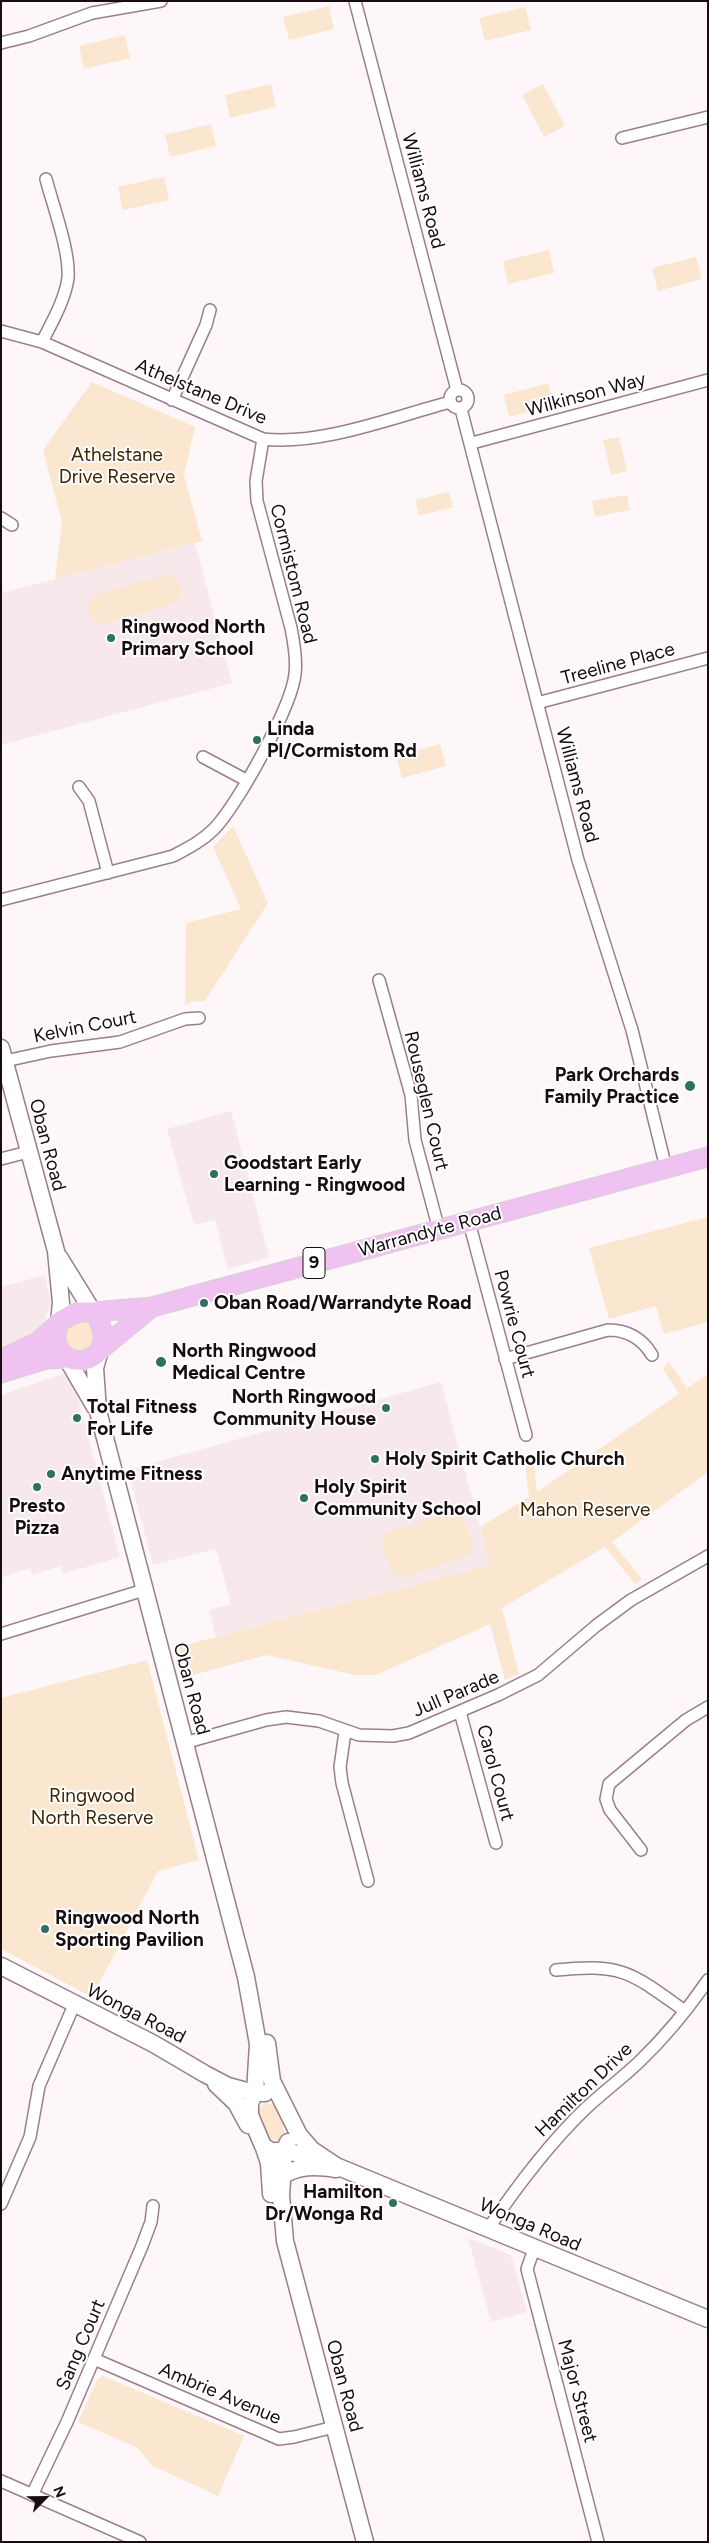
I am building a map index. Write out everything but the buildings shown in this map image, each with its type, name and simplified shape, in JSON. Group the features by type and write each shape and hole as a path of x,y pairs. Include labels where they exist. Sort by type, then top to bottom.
{"main road":[{"name":"Oban Road","path":"3,1055 56,1251 61,1303 59,1323"},
{"name":"Warrandyte Road","path":"93,1312 152,1307 708,1157"},
{"name":"Oban Road","path":"56,1251 93,1312"},
{"name":"Warrandyte Road","path":"100,1349 152,1307"},
{"name":"9","path":"1,1359 38,1342 71,1315 93,1312"},
{"path":"93,1312 103,1330 100,1349"},
{"path":"59,1323 55,1338 60,1351 67,1358"},
{"name":"Oban Road","path":"100,1349 95,1368 98,1411 246,1977 257,2033 257,2070 254,2093 250,2104 250,2115 269,2163 274,2212 285,2241 365,2542"},
{"name":"9","path":"1,1373 47,1359 67,1358 86,1360 100,1349"},
{"name":"Oban Road","path":"67,1358 87,1396 98,1411"},
{"name":"Wonga Road","path":"1,1966 74,2005 154,2044 228,2086 254,2093 266,2093 281,2100"},
{"name":"Oban Road","path":"246,1977 264,2026 271,2078 281,2100 290,2130 284,2150 281,2177 285,2241"},
{"path":"207,2075 239,2078 257,2070"},
{"path":"207,2075 236,2103 254,2136 263,2147 273,2151 284,2150 340,2168"},
{"path":"281,2100 306,2144 340,2168"},
{"path":"281,2177 293,2170 311,2166 340,2168"},
{"name":"Wonga Road","path":"340,2168 708,2319"}],"street":[{"path":"1,43 29,36 92,13 161,1"},
{"name":"Williams Road","path":"355,1 457,390"},
{"path":"622,138 708,117"},
{"path":"42,342 64,293 68,277 67,261 46,179"},
{"path":"172,400 206,326 210,310"},
{"name":"Athelstane Drive","path":"1,331 42,342 263,439 280,441 312,439 450,402"},
{"name":"Wilkinson Way","path":"472,443 708,380"},
{"path":"457,390 463,391 468,399 467,405 462,409 453,407 450,402 452,393 457,390"},
{"name":"Williams Road","path":"462,409 578,860 632,1030 666,1168"},
{"name":"Cormistom Road","path":"1,900 173,856 204,839 227,813 246,780 284,711 295,674 295,649 291,628 257,501 256,481 263,439"},
{"path":"1,518 12,524"},
{"name":"Treeline Place","path":"537,703 708,658"},
{"path":"203,757 246,780"},
{"path":"79,787 89,801 108,873"},
{"name":"Rouseglen Court","path":"379,980 411,1095 415,1140 439,1230"},
{"name":"Kelvin Court","path":"3,1055 120,1042 185,1019 199,1018"},
{"path":"1,1159 28,1152"},
{"name":"Powrie Court","path":"468,1222 526,1435"},
{"path":"506,1359 608,1330 623,1330 647,1345 652,1355"},
{"name":"Jull Parade","path":"184,1743 266,1720 286,1717 319,1722 344,1732 377,1736 409,1733 460,1712 538,1675 586,1634 631,1600 708,1556"},
{"path":"1,1634 144,1590"},
{"path":"641,1850 610,1810 606,1799 609,1784 686,1720 708,1707"},
{"name":"Carol Court","path":"460,1712 496,1843"},
{"path":"344,1732 340,1767 342,1783 368,1881"},
{"path":"556,1970 597,1967 616,1969 636,1976 685,2011"},
{"name":"Hamilton Drive","path":"488,2228 522,2179 552,2144 584,2110 640,2061 685,2011 708,1980"},
{"path":"698,1995 708,2002"},
{"path":"1,2204 30,2137 38,2086 74,2005"},
{"name":"Sang Court","path":"32,2495 94,2359 142,2246 151,2222 153,2206"},
{"name":"Major Street","path":"534,2249 527,2269 598,2542"},
{"name":"Ambrie Avenue","path":"94,2359 280,2439 334,2427"},
{"path":"1,2481 140,2542"}],"shaded area":[{"name":"Ringwood North Primary School","path":"195,543 232,683 1,745 1,593"},
{"name":"Goodstart Early Learning - Ringwood","path":"231,1111 269,1257 228,1269 215,1220 194,1225 167,1129"},
{"path":"45,1275 51,1305 41,1329 1,1348 1,1287"},
{"path":"63,1374 69,1379 77,1394 120,1557 63,1574 61,1566 32,1575 30,1568 2,1577 3,1584 1,1584 1,1395"},
{"name":"Holy Spirit Community School","path":"441,1382 490,1565 216,1637 209,1610 231,1604 216,1549 153,1565 128,1470"},
{"path":"468,2238 511,2255 527,2312 491,2322"}],"green space":[{"path":"329,6 334,29 289,40 283,17"},
{"path":"525,7 531,30 485,41 479,18"},
{"path":"125,35 130,58 84,69 79,46"},
{"path":"271,84 276,107 230,118 225,95"},
{"path":"543,84 565,126 544,137 522,95"},
{"path":"211,124 216,146 170,157 165,135"},
{"path":"164,177 169,200 123,210 118,187"},
{"path":"549,250 554,273 508,284 503,261"},
{"path":"696,257 702,279 658,291 652,268"},
{"name":"Athelstane Drive Reserve","path":"92,382 195,427 184,475 202,541 55,579 62,522 43,450"},
{"path":"548,383 554,405 509,417 504,395"},
{"path":"619,437 627,471 611,475 603,440"},
{"path":"449,492 453,507 419,516 415,500"},
{"path":"627,495 630,510 595,517 592,501"},
{"path":"167,574 181,584 181,596 173,604 104,624 95,620 90,614 89,605 93,596"},
{"path":"440,744 446,766 402,778 396,756"},
{"path":"233,826 268,903 205,1001 195,1001 185,1005 186,923 241,909 213,847"},
{"path":"708,1217 708,1322 664,1334 656,1306 609,1319 589,1248"},
{"path":"88,1320 96,1328 92,1350 70,1352 62,1332 67,1323"},
{"name":"Mahon Reserve","path":"669,1362 687,1388 708,1374 708,1472 612,1542 642,1579 635,1584 605,1547 502,1608 519,1674 505,1680 490,1624 376,1675 355,1675 266,1655 182,1678 174,1648 490,1565 480,1527 529,1497 524,1457 533,1455 537,1492 679,1394 663,1369"},
{"path":"455,1511 463,1517 473,1547 469,1556 399,1579 395,1577 381,1543 385,1533"},
{"name":"Ringwood North Reserve","path":"147,1660 199,1860 158,1871 92,1997 1,1949 1,1698"},
{"path":"265,2103 274,2104 282,2117 284,2133 278,2140 270,2139 259,2126 257,2111"},
{"path":"103,2376 244,2436 218,2496 151,2465 138,2448 78,2422 97,2380"}],"place":[{"name":"Ringwood North Primary School","path":"111,638"},
{"name":"Linda Pl/Cormistom Rd","path":"257,740"},
{"name":"Park Orchards Family Practice","path":"690,1086"},
{"name":"Goodstart Early Learning - Ringwood","path":"214,1174"},
{"name":"Oban Road/Warrandyte Road","path":"204,1303"},
{"name":"North Ringwood Medical Centre","path":"161,1362"},
{"name":"North Ringwood Community House","path":"386,1408"},
{"name":"Total Fitness For Life","path":"77,1418"},
{"name":"Holy Spirit Catholic Church","path":"375,1459"},
{"name":"Anytime Fitness","path":"51,1474"},
{"name":"Presto Pizza","path":"37,1487"},
{"name":"Holy Spirit Community School","path":"304,1498"},
{"name":"Ringwood North Sporting Pavilion","path":"45,1929"},
{"name":"Hamilton Dr/Wonga Rd","path":"393,2203"}]}
